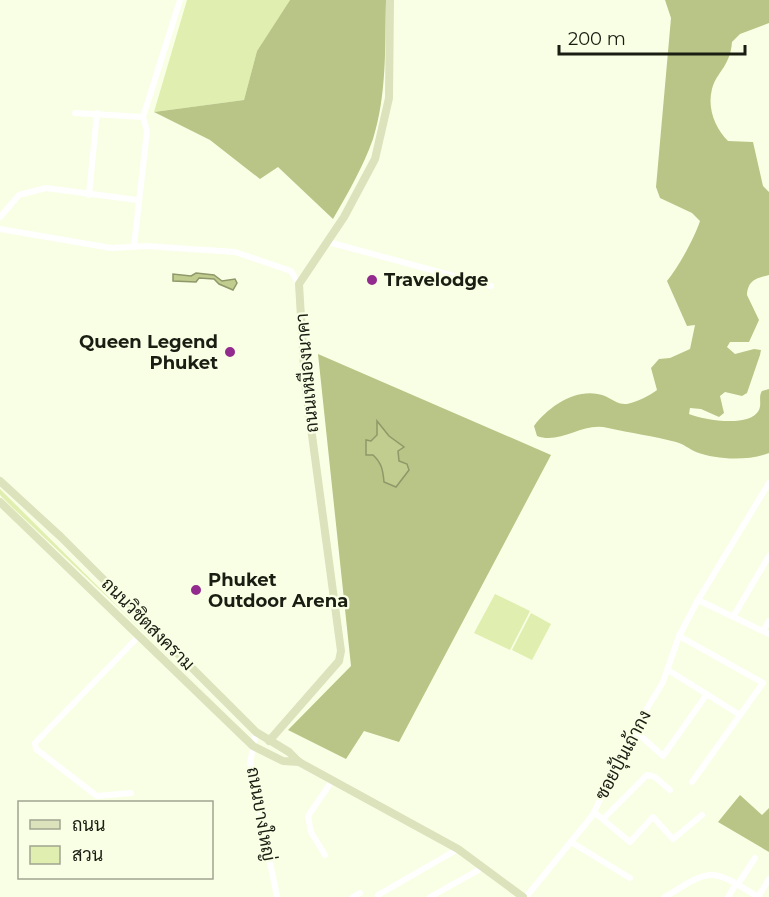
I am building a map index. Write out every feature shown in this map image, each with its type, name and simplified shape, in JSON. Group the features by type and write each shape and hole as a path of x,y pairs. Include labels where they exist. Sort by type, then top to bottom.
{"main road":[{"path":"299,284 328,242 375,159 389,98 390,0"},
{"name":"ถนนเหมืองนาคา","path":"269,741 339,661 342,651 305,383 299,284"},
{"name":"ถนนวิชิตสงคราม","path":"0,481 61,537 256,732 289,752 299,762 458,849 525,897"},
{"name":"ถนนวิชิตสงคราม","path":"0,502 253,746 283,761 299,762"}],"street":[{"path":"134,246 137,200 147,131 143,117 180,0"},
{"path":"75,112 143,117"},
{"path":"89,195 97,113"},
{"path":"0,217 19,195 46,188 137,200"},
{"path":"0,228 111,248 134,246 236,252 291,271 299,284"},
{"path":"328,242 491,286"},
{"name":"ซอยปุ้นเถ้ากง","path":"525,897 594,812 634,730 663,682 679,636 698,600 769,483"},
{"path":"733,617 769,556"},
{"path":"698,600 766,632 769,621"},
{"path":"131,793 97,796 36,749 34,743 140,635"},
{"path":"679,636 763,683 692,782"},
{"path":"668,670 740,715"},
{"path":"634,730 663,756 707,694"},
{"name":"ถนนบางใหญ่","path":"256,732 250,763 277,897"},
{"path":"603,819 646,775 655,777 670,790"},
{"path":"325,855 310,832 308,816 332,781"},
{"path":"594,812 630,842 653,817 673,839 702,815"},
{"path":"571,842 630,878"},
{"path":"378,895 458,849"},
{"path":"728,897 754,858"},
{"path":"430,897 484,867"},
{"path":"665,897 701,875 709,873 725,877 758,897 769,880"},
{"path":"353,897 360,893"}],"green space":[{"path":"187,0 290,0 257,51 244,100 154,112"},
{"path":"0,489 246,734 118,607 13,508 0,495"},
{"path":"495,594 530,611 510,650 474,633"},
{"path":"531,613 551,624 532,660 512,650"}],"shaded area":[{"path":"290,0 386,0 384,70 378,122 365,160 333,219 278,167 260,179 210,140 154,112 244,100 257,51"},
{"path":"665,0 769,0 769,23 740,34 732,42 729,57 714,83 711,96 713,117 719,130 728,141 753,142 763,186 769,192 769,275 752,282 747,295 759,320 749,342 730,342 727,347 735,354 754,349 761,350 747,393 742,396 725,392 720,396 724,413 719,417 701,409 690,408 689,414 726,421 746,419 754,416 759,410 761,393 769,389 769,453 761,456 713,457 676,442 599,427 555,438 546,438 537,436 534,426 556,405 575,396 595,394 624,404 643,398 657,390 651,368 659,359 670,358 690,349 695,325 687,326 667,281 686,252 700,221 692,213 660,198 656,187 671,18"},
{"path":"196,273 214,275 222,281 235,279 237,283 233,290 219,284 214,279 199,278 196,282 173,281 173,274 191,276"},
{"path":"318,354 551,455 399,742 364,731 346,759 288,730 351,666"},
{"path":"377,421 389,436 404,447 398,451 399,461 407,464 409,470 396,487 384,482 378,461 373,455 366,455 366,440 371,441 377,435"},
{"path":"740,795 762,815 769,808 769,852 718,822"}],"place":[{"name":"Travelodge","path":"372,280"},
{"name":"Queen Legend Phuket","path":"230,352"},
{"name":"Phuket Outdoor Arena","path":"196,590"}]}
